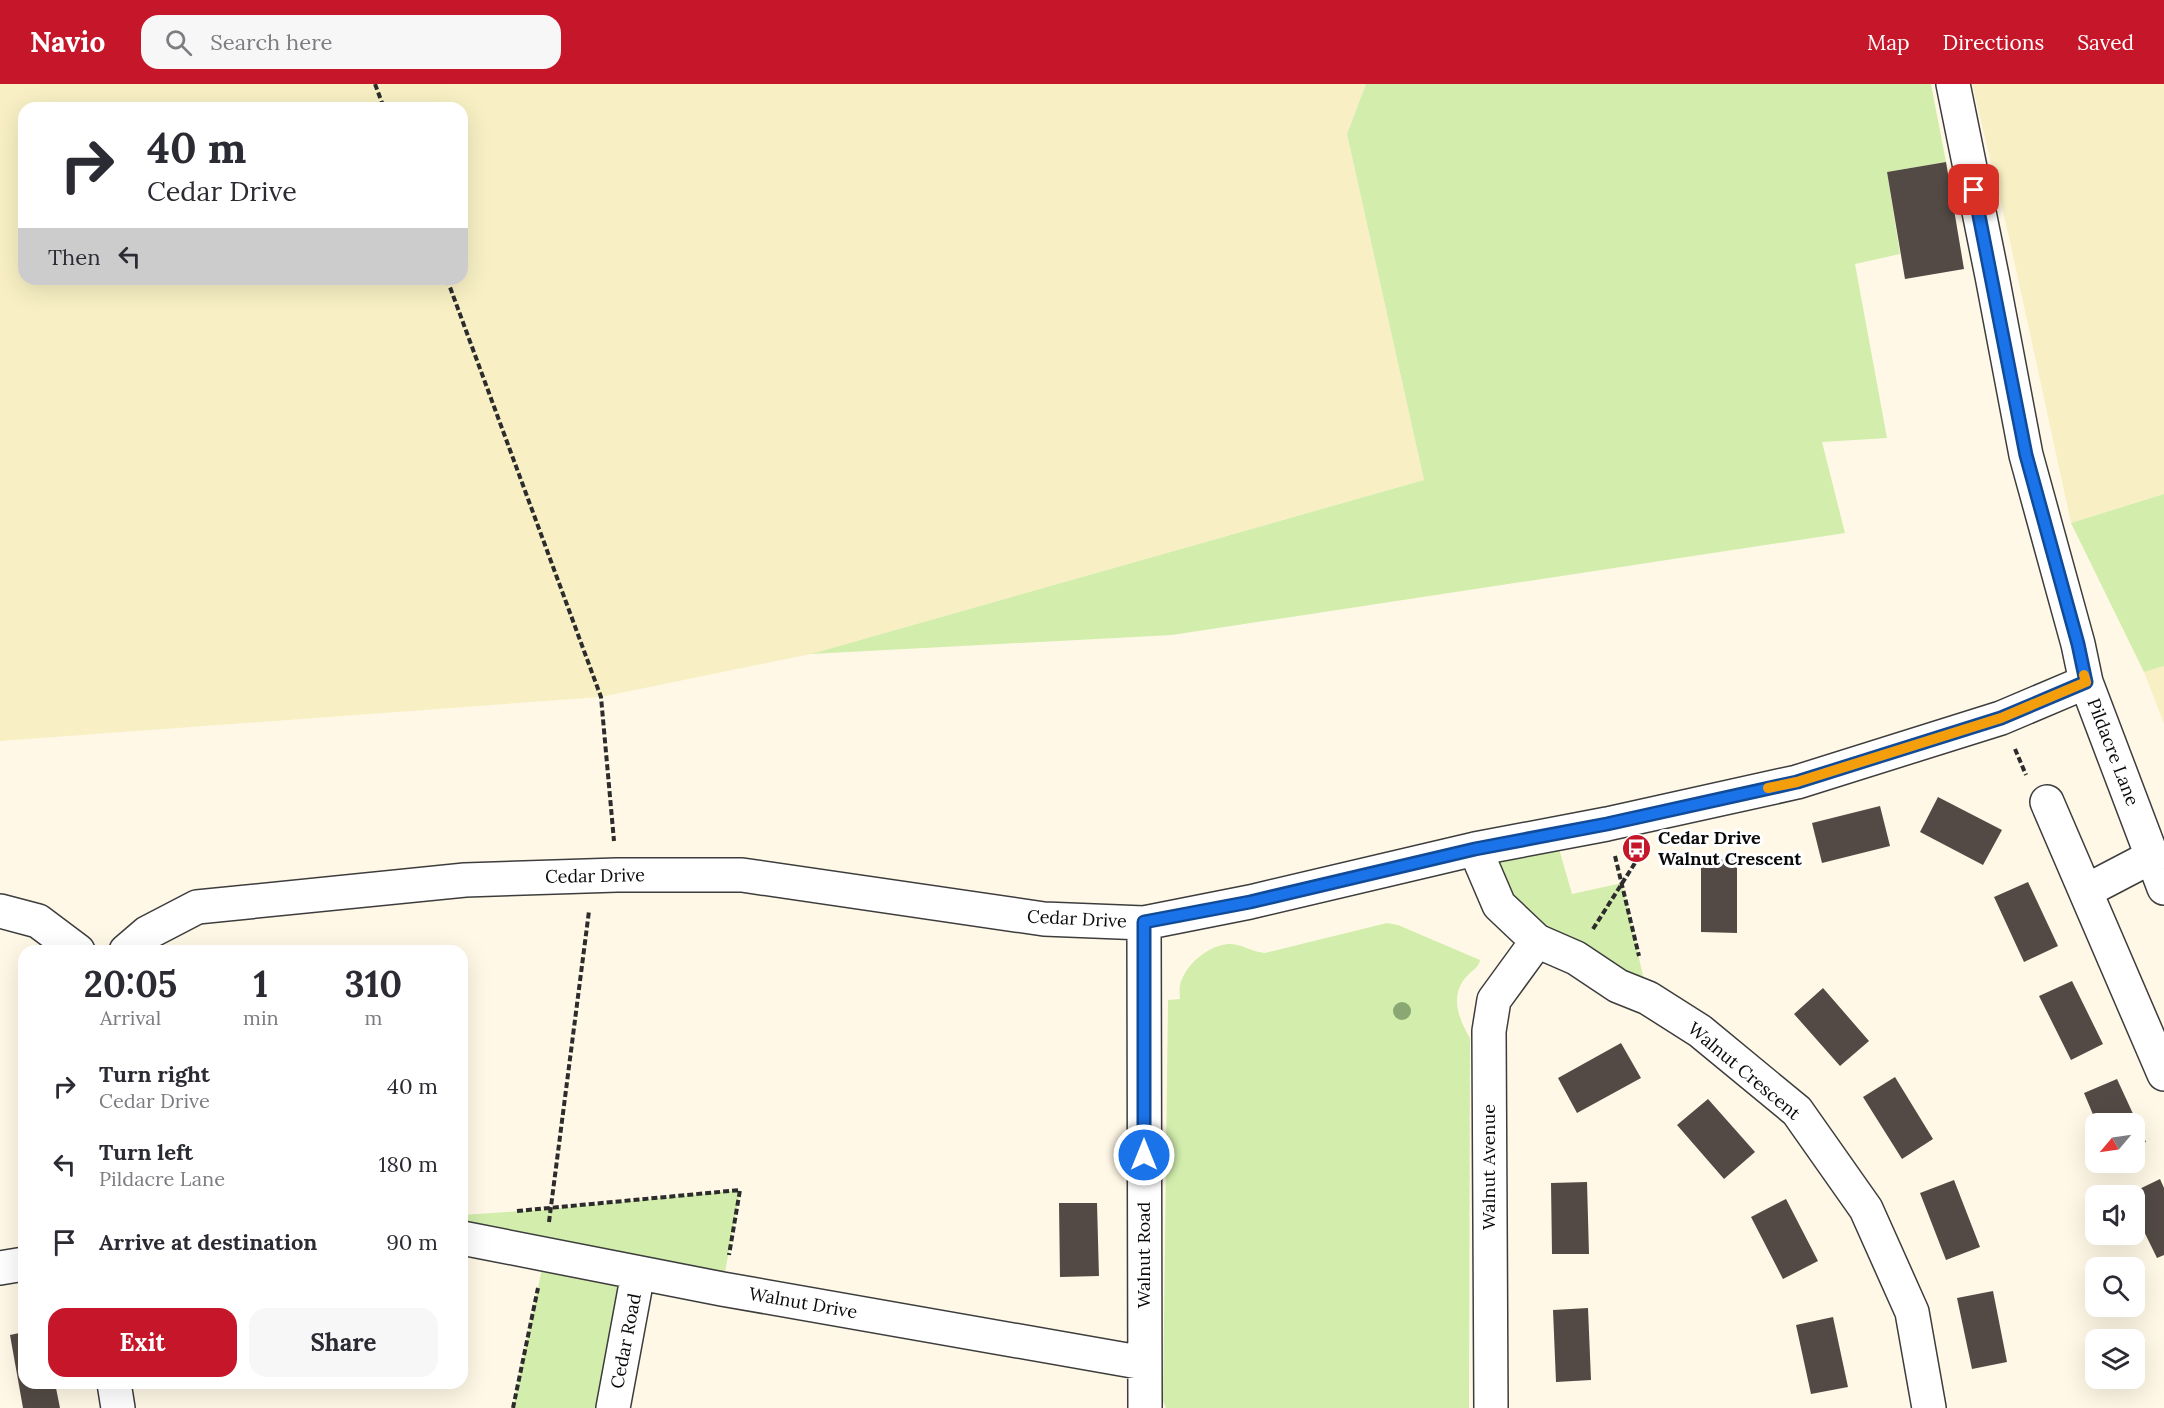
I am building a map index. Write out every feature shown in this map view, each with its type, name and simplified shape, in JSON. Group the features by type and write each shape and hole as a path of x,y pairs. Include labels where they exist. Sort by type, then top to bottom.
{"street":[{"name":"Pildacre Lane","path":"1953,84 2026,455 2078,644 2086,682 2164,888"},
{"name":"Cedar Drive","path":"133,945 147,933 197,907 465,880 606,875 742,875 1044,919 1144,922 1250,902 1475,849 1607,824 1797,782 2001,718 2086,682"},
{"path":"2047,802 2164,1074"},
{"name":"Walnut Crescent","path":"1475,849 1498,905 1537,940 1576,958 1618,986 1648,998 1700,1031 1797,1111 1866,1209 1912,1312 1929,1408"},
{"path":"2086,891 2153,856"},
{"path":"0,911 38,921 70,945"},
{"name":"Walnut Road","path":"1144,922 1145,1408"},
{"name":"Walnut Avenue","path":"1491,1408 1488,1031 1494,1000 1537,940"},
{"name":"Walnut Drive","path":"468,1239 722,1289 1144,1363"},
{"path":"0,1268 18,1265"},
{"name":"Cedar Road","path":"613,1408 638,1273"},
{"path":"115,1389 118,1408"}],"path":[{"path":"375,84 382,102"},
{"path":"449,285 601,697 606,875 545,1254 513,1408"},
{"path":"2001,718 2040,805 2047,802"},
{"path":"1576,958 1669,810"},
{"path":"1607,824 1648,998"},
{"path":"506,1212 740,1190 722,1289"}],"shaded area":[{"path":"0,84 1366,84 1347,134 1424,480 811,654 601,697 0,741"},
{"path":"1972,84 2164,84 2164,494 2071,523 2009,237"},
{"path":"2164,666 2164,724 2144,672"}],"green space":[{"path":"1366,84 1931,84 1946,162 1887,172 1900,254 1855,264 1887,438 1822,442 1845,533 1172,635 811,654 1424,480 1347,134"},
{"path":"2164,494 2164,666 2144,672 2071,523"},
{"path":"1555,835 1572,894 1622,883 1648,998 1537,941 1475,849"},
{"path":"1387,923 1398,925 1480,960 1477,967 1462,982 1457,998 1459,1014 1470,1038 1469,1408 1166,1408 1163,1401 1168,1000 1180,999 1180,985 1183,978 1198,957 1221,945 1234,944 1265,953"},
{"path":"740,1190 722,1289 639,1273 613,1408 513,1408 545,1254 468,1239 468,1215 551,1209"}],"building":[{"path":"1946,162 1964,269 1905,279 1887,172"},
{"path":"1938,797 2002,830 1983,865 1920,832"},
{"path":"1880,806 1890,846 1822,863 1812,823"},
{"path":"1701,859 1737,860 1737,933 1701,932"},
{"path":"2028,882 2058,946 2024,962 1994,897"},
{"path":"2072,981 2103,1044 2071,1060 2039,996"},
{"path":"1823,988 1869,1041 1840,1066 1794,1014"},
{"path":"1621,1043 1641,1078 1577,1113 1558,1078"},
{"path":"1895,1077 1933,1139 1902,1159 1863,1097"},
{"path":"2117,1079 2133,1113 2092,1113 2084,1093"},
{"path":"1708,1099 1755,1152 1724,1179 1677,1125"},
{"path":"2160,1179 2164,1188 2164,1255 2157,1258 2145,1233 2145,1186"},
{"path":"1954,1180 1980,1247 1946,1260 1920,1193"},
{"path":"1587,1182 1589,1254 1552,1254 1551,1183"},
{"path":"1786,1199 1818,1261 1783,1279 1751,1217"},
{"path":"1059,1203 1097,1203 1099,1276 1060,1277"},
{"path":"1993,1291 2007,1362 1972,1369 1957,1298"},
{"path":"1588,1308 1591,1380 1556,1382 1553,1310"},
{"path":"1833,1317 1848,1387 1811,1394 1796,1325"},
{"path":"18,1333 18,1380 10,1335"},
{"path":"20,1389 56,1389 60,1408 23,1408"}],"slow traffic":[{"path":"1768,788 1797,782 2001,718 2086,682 2084,675"}],"place":[{"name":"Cedar Drive Walnut Crescent","path":"1637,848"}],"route":[{"path":"1144,1155 1144,922 1250,902 1475,849 1607,824 1797,782 2001,718 2086,682 2078,644 2026,455 1974,190"}]}
